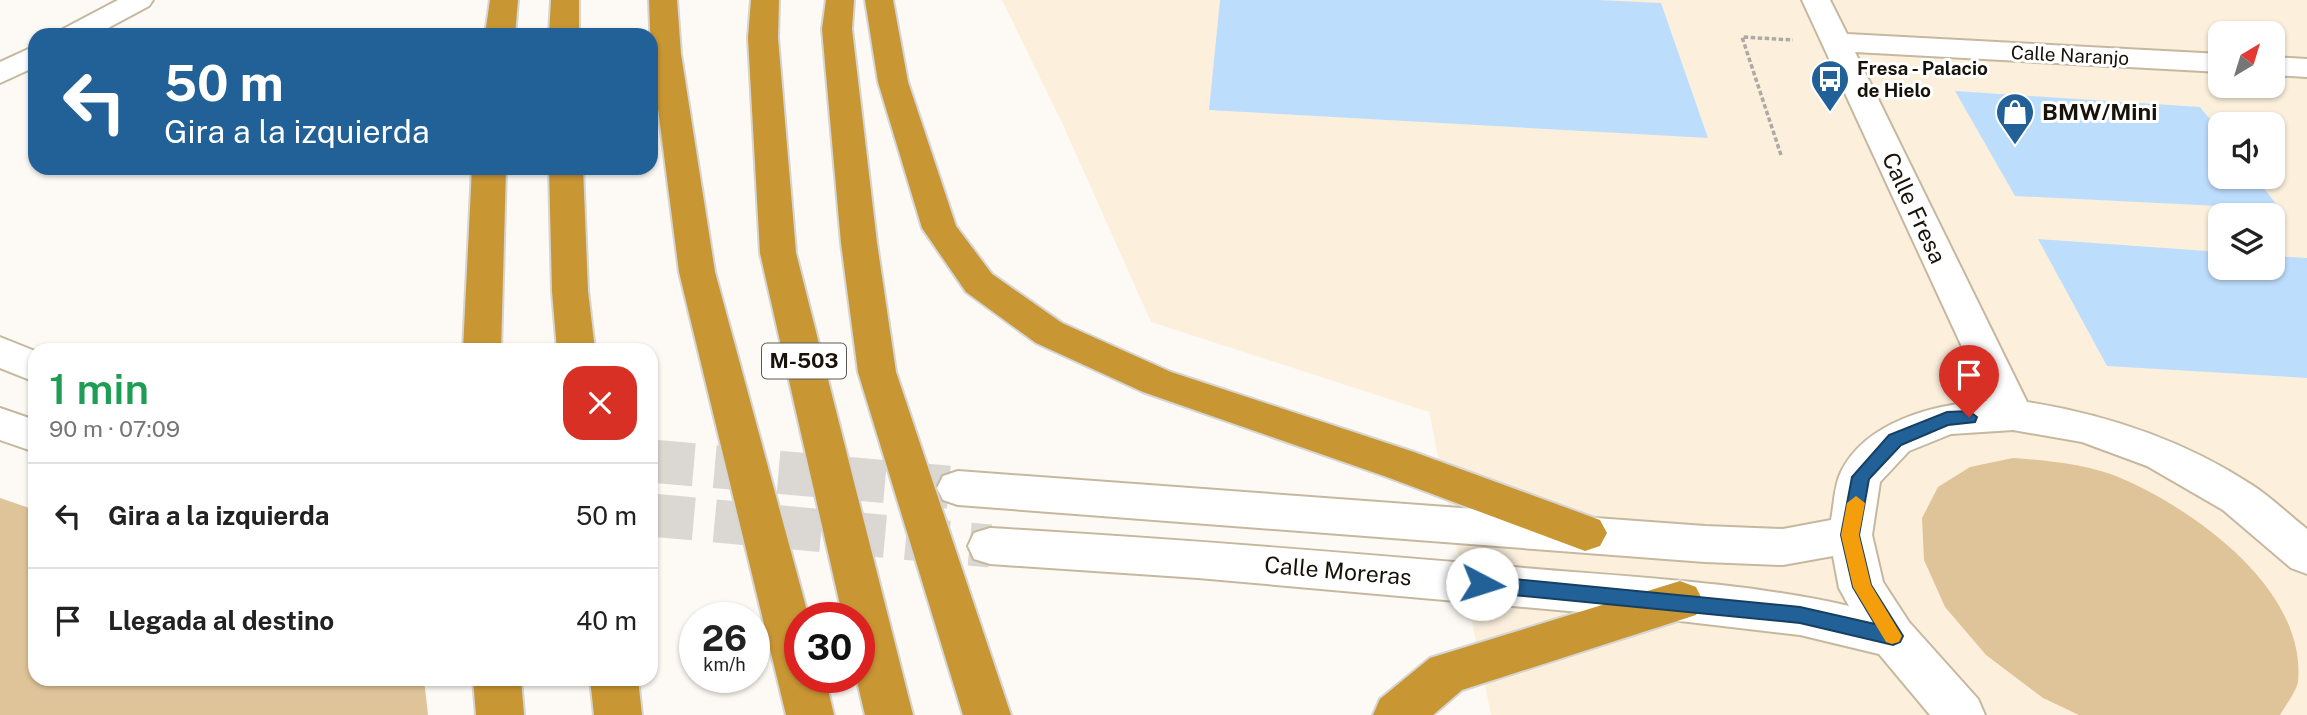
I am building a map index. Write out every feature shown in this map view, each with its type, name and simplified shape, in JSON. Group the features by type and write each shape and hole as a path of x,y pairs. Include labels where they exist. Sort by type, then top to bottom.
{"highway":[{"path":"501,28 505,0"},
{"path":"564,28 565,0"},
{"path":"663,0 666,54 697,272 784,612"},
{"name":"M-503","path":"765,0 763,38 778,253 889,715"},
{"path":"839,0 837,29 859,243 877,372 987,715"},
{"path":"879,0 893,82 939,228 979,283 1049,333 1157,382 1399,464 1585,533"},
{"path":"482,343 489,175"},
{"path":"566,175 570,291 575,343"},
{"path":"1397,715 1447,673 1681,601"},
{"path":"498,686 500,715"},
{"path":"615,686 618,715"},
{"path":"804,693 810,715"}],"street":[{"path":"86,28 139,0"},
{"name":"Calle Fresa","path":"1816,0 2013,415"},
{"name":"Calle Naranjo","path":"1836,42 2208,63"},
{"path":"0,74 28,59"},
{"path":"2286,67 2307,68"},
{"path":"0,351 28,365"},
{"path":"1961,715 1893,636 1862,587 1850,535 1860,477 1895,440 1947,419 2013,415 2086,427 2162,455 2238,498 2307,554"},
{"path":"0,424 28,434"},
{"path":"958,488 1783,547 1850,535"},
{"name":"Calle Moreras","path":"990,547 1198,559 1681,601 1800,615 1893,636"}],"path":[{"path":"1781,155 1742,37 1836,42"}],"shaded area":[{"path":"1002,0 2307,0 2307,715 1491,715 1429,412 1151,322 1063,125"},
{"path":"2013,458 2083,467 2123,479 2182,511 2213,533 2241,558 2266,586 2285,616 2296,648 2298,682 2280,715 2079,715 2043,698 1986,655 1945,607 1924,560 1922,518 1938,487 1970,467"},
{"path":"0,498 28,508 28,686 425,686 428,715 0,715"}],"building":[{"path":"1220,0 1598,0 1661,3 1708,138 1209,110"},
{"path":"1955,91 2200,107 2208,117 2208,189 2264,189 2275,203 2208,203 2208,205 2015,196"},
{"path":"2038,239 2208,251 2208,280 2285,280 2285,257 2307,258 2307,378 2107,366"}],"tunnel":[{"path":"658,462 958,488"},
{"path":"658,516 990,546"}],"slow traffic":[{"path":"1856,503 1850,535 1862,587 1892,636"}],"place":[{"name":"Fresa - Palacio de Hielo","path":"1830,113"},
{"name":"BMW/Mini","path":"2015,146"}],"route":[{"path":"1482,584 1681,601 1800,615 1893,636 1862,587 1850,535 1860,477 1895,440 1947,419 1969,417"}]}
